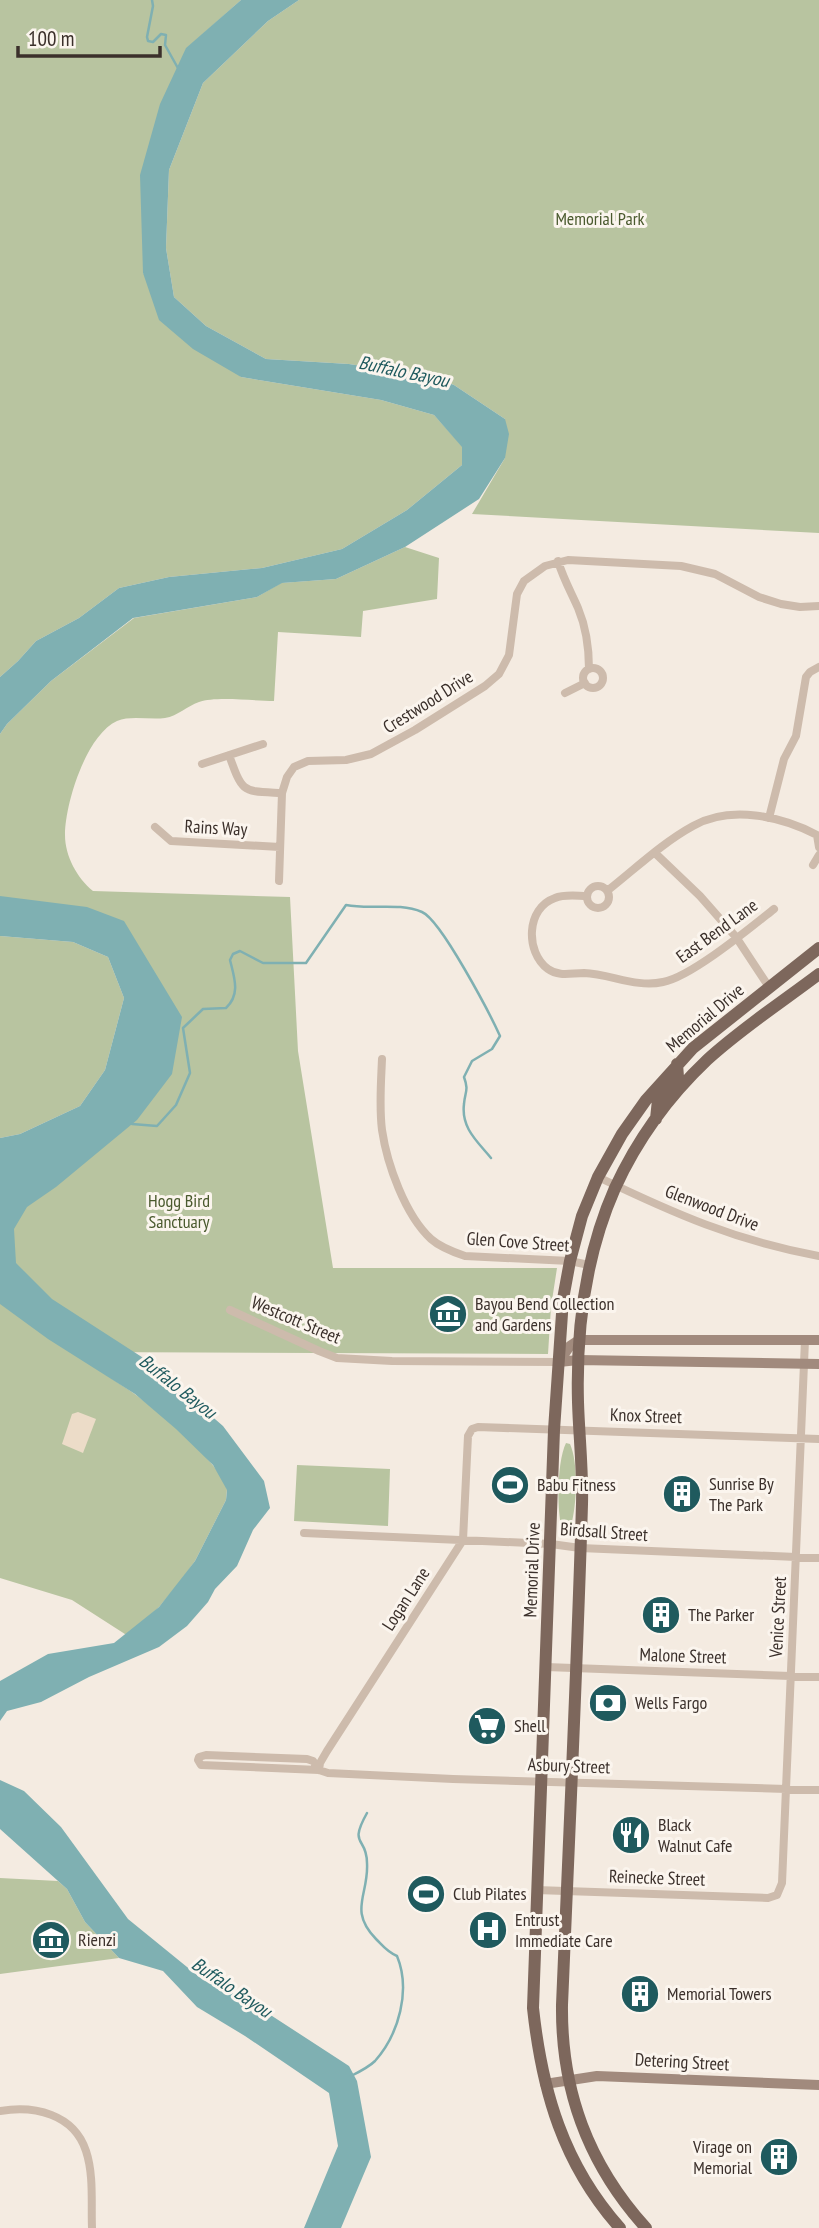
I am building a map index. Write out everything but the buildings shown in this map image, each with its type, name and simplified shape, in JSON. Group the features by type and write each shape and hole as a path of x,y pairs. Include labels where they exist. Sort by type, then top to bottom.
{"main road":[{"name":"Memorial Drive","path":"620,2228 593,2192 566,2148 545,2084 533,2008 554,1430 563,1299 582,1216 598,1177 622,1134 646,1100 677,1064 719,1025 819,948"},
{"name":"Memorial Drive","path":"646,2228 610,2182 579,2120 567,2080 562,2023 580,1548 582,1468 578,1360 583,1299 601,1222 638,1144 656,1119 706,1061 819,974"},
{"path":"769,987 782,1002"},
{"path":"656,1119 658,1100 678,1077 677,1064"},
{"path":"559,1363 570,1346 579,1340 819,1340"},
{"path":"699,1340 699,1362"},
{"name":"Westcott Street","path":"559,1363 578,1360 819,1364"},
{"name":"Detering Street","path":"545,2084 597,2076 819,2085"}],"street":[{"path":"589,669 589,650 579,612 558,561 681,566 715,574 759,597 781,604 819,606"},
{"name":"Crestwood Drive","path":"279,881 282,793 294,766 300,763 353,759 371,754 485,686 499,674 509,655 514,606 524,581 545,566 558,561"},
{"path":"769,818 784,759 796,736 806,677 819,667"},
{"path":"596,668 601,672 603,681 596,688 584,683 584,674 589,669 596,668"},
{"path":"565,693 584,683"},
{"path":"201,764 263,744"},
{"path":"229,755 240,784 249,791 282,793"},
{"path":"607,891 694,825 724,815 769,818 802,827 818,834 819,847"},
{"name":"Rains Way","path":"155,827 171,841 280,847"},
{"path":"655,853 700,896 736,937 769,987"},
{"path":"813,864 819,855"},
{"name":"East Bend Lane","path":"595,886 607,891 608,900 601,907 592,906 587,896 590,889 595,886"},
{"name":"East Bend Lane","path":"587,896 555,898 538,911 533,920 534,948 539,960 549,970 561,974 583,973 624,982 662,983 682,976 774,909"},
{"name":"Glen Cove Street","path":"382,1059 382,1130 388,1158 410,1211 430,1238 448,1250 465,1256 570,1261 589,1265"},
{"name":"Glenwood Drive","path":"598,1177 736,1237 819,1256"},
{"name":"Westcott Street","path":"230,1310 337,1358 559,1363"},
{"name":"Venice Street","path":"777,1895 782,1883 805,1339"},
{"name":"Knox Street","path":"463,1540 468,1436 472,1429 478,1427 819,1439"},
{"name":"Birdsall Street","path":"304,1533 819,1558"},
{"name":"Logan Lane","path":"319,1770 327,1751 463,1540"},
{"name":"Malone Street","path":"546,1667 819,1677"},
{"path":"206,1755 307,1759 313,1761 319,1770 201,1765 198,1760 206,1755"},
{"path":"245,1767 246,1757"},
{"name":"Asbury Street","path":"319,1770 328,1773 413,1778 819,1790"},
{"name":"Reinecke Street","path":"536,1889 768,1898 777,1895"},
{"path":"0,2111 17,2108 47,2112 70,2126 80,2138 86,2151 90,2173 92,2228"}],"green space":[{"path":"0,0 241,0 186,49 143,273 241,377 381,400 434,415 463,447 462,465 407,510 342,549 262,568 169,577 119,588 79,618 36,641 0,677"},
{"name":"Memorial Park","path":"299,0 819,0 819,533 472,514 505,458 505,419 454,385 431,377 349,364 266,359 206,326 174,297 166,248 169,170 203,83 268,21"},
{"name":"Hogg Bird Sanctuary","path":"405,547 439,558 437,599 363,611 361,637 278,632 274,701 206,700 165,718 128,718 117,721 106,729 87,755 73,789 66,822 67,851 82,880 93,891 290,897 298,1051 333,1268 557,1268 548,1354 87,1352 103,1372 188,1438 213,1465 227,1489 226,1500 195,1561 159,1607 128,1636 72,1600 0,1578 0,1145 38,1134 93,1098 120,1041 132,1000 113,955 0,911 0,734 51,681 134,618 257,597 281,583 336,579"},
{"path":"0,936 73,942 108,957 124,998 105,1070 80,1106 20,1134 0,1138"},
{"path":"566,1443 570,1444 573,1453 576,1488 572,1523 569,1532 563,1532 558,1487"},
{"path":"297,1465 390,1469 388,1526 294,1521"},
{"name":"Rienzi","path":"0,1878 58,1881 67,1889 85,1922 119,1958 0,1974"}],"shaded area":[{"path":"78,1412 96,1419 83,1453 62,1444 72,1414"}],"water":[{"path":"241,0 299,0 268,21 203,83 169,170 166,248 174,297 206,326 266,359 349,364 431,377 454,385 505,419 509,434 505,458 479,499 405,547 336,579 282,583 257,597 133,618 51,681 0,734 0,677 36,641 79,618 119,588 169,577 262,568 342,549 407,510 462,465 462,447 434,415 381,400 241,377 193,349 159,320 143,273 140,175 160,104 186,48"},
{"path":"0,896 87,907 124,921 182,1017 172,1074 137,1120 56,1187 27,1207 14,1229 16,1263 52,1299 148,1361 223,1426 264,1481 270,1508 253,1530 237,1566 215,1589 208,1602 187,1626 159,1647 89,1677 41,1702 7,1711 0,1721 0,1681 48,1654 114,1643 159,1607 195,1561 226,1500 227,1490 213,1465 135,1394 48,1339 0,1304 0,1138 20,1134 80,1106 105,1070 124,998 108,957 73,942 0,936"},
{"path":"0,1780 24,1791 61,1827 128,1919 203,1980 246,1999 349,2066 357,2081 371,2157 341,2228 304,2228 338,2146 329,2093 197,2007 163,1971 119,1958 85,1922 67,1889 0,1829"}],"waterway":[{"path":"152,0 148,41 153,42 161,34 166,35 165,45 179,70"},
{"path":"132,1124 157,1126 176,1105 190,1073 183,1028 203,1009 226,1008 231,1003 235,991 230,960 233,954 240,951 263,963 306,963 346,905 404,907 422,912 441,932 500,1036 492,1049 472,1061 464,1077 465,1120 471,1134 491,1158"},
{"path":"351,2076 373,2063 391,2038 403,1997 397,1956 376,1939 368,1929 361,1911 367,1863 359,1831 367,1813"}],"place":[{"name":"Bayou Bend Collection and Gardens","path":"448,1314"},
{"name":"Babu Fitness","path":"510,1485"},
{"name":"Sunrise By The Park","path":"682,1494"},
{"name":"The Parker","path":"661,1615"},
{"name":"Wells Fargo","path":"608,1703"},
{"name":"Shell","path":"487,1726"},
{"name":"Black Walnut Cafe","path":"631,1835"},
{"name":"Club Pilates","path":"426,1894"},
{"name":"Entrust Immediate Care","path":"488,1930"},
{"name":"Rienzi","path":"51,1940"},
{"name":"Memorial Towers","path":"640,1994"},
{"name":"Virage on Memorial","path":"779,2157"}],"water label":[{"name":"Buffalo Bayou","path":"404,371"},
{"name":"Buffalo Bayou","path":"178,1386"},
{"name":"Buffalo Bayou","path":"232,1987"}]}
